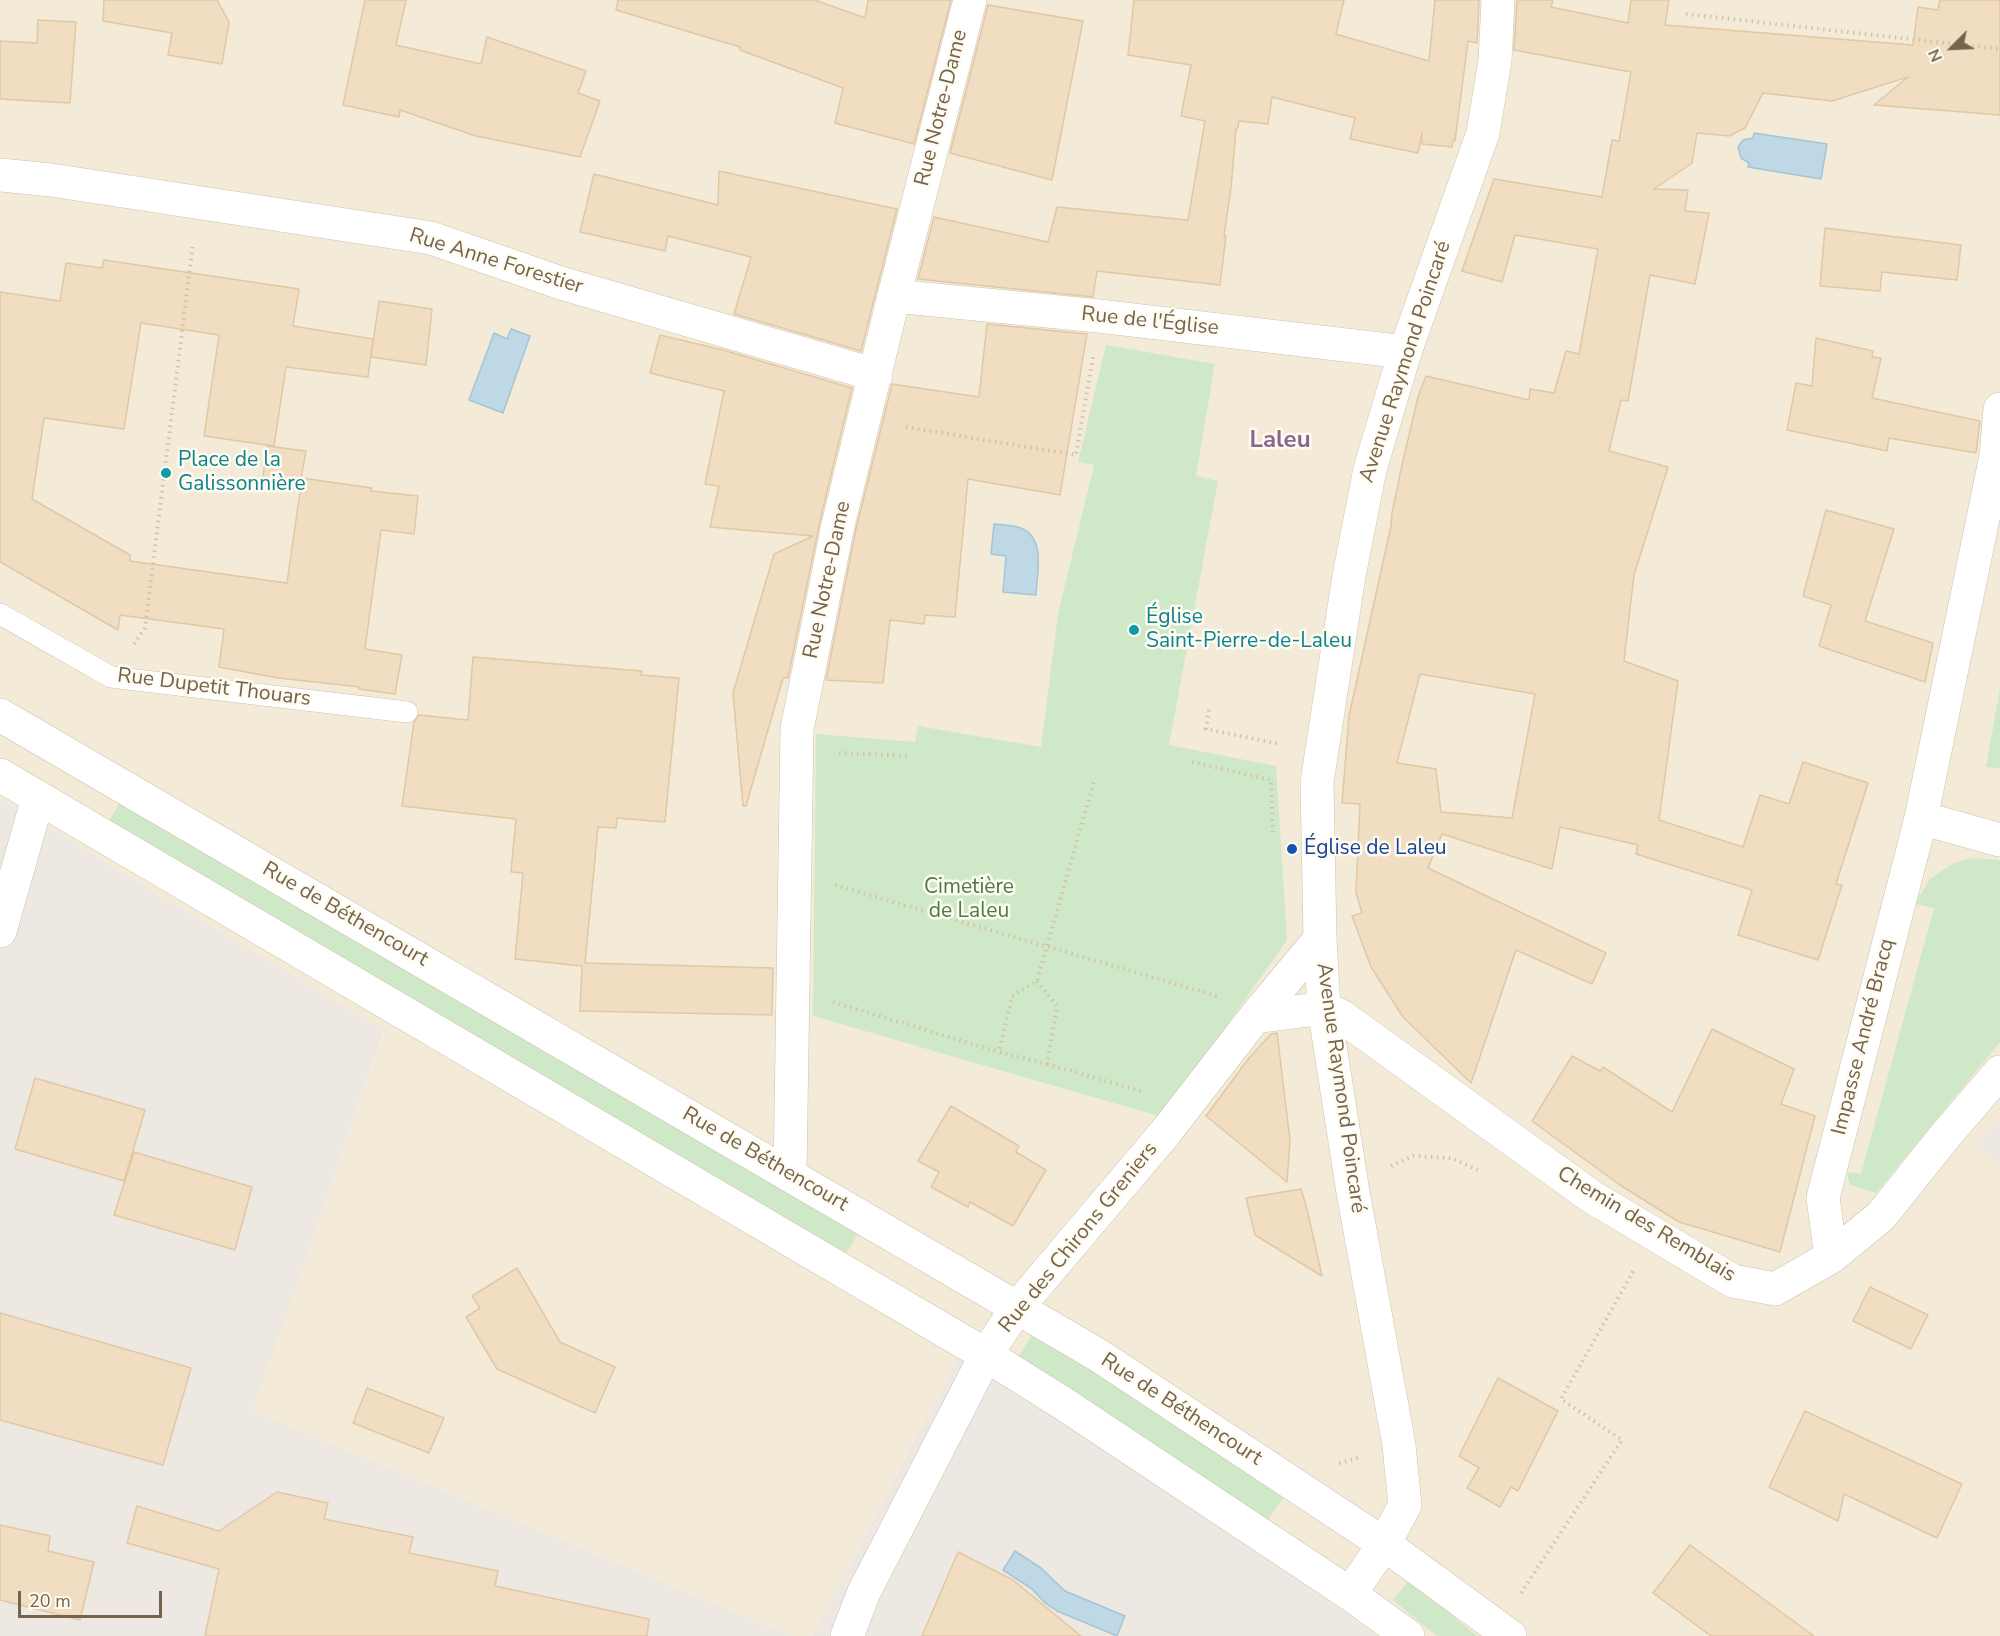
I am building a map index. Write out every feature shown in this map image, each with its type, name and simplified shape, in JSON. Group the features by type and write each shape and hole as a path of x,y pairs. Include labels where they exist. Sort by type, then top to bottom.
{"street":[{"name":"Rue Notre-Dame","path":"790,1174 797,729 838,525 970,0"},
{"name":"Avenue Raymond Poincaré","path":"1350,1594 1384,1544 1405,1505 1399,1445 1355,1203 1324,1008 1320,939 1317,782 1349,576 1370,469 1405,352 1483,133 1496,61 1498,0"},
{"name":"Rue Anne Forestier","path":"0,175 51,180 431,238 561,283 876,375"},
{"name":"Rue de l'Église","path":"894,296 1099,316 1405,352"},
{"name":"Impasse André Bracq","path":"1831,1257 1823,1198 1921,818 1996,456 2000,409"},
{"name":"Rue de Béthencourt","path":"0,715 1098,1355 1384,1544 1505,1631"},
{"path":"0,775 986,1355 1074,1410 1350,1594 1408,1636"},
{"path":"0,931 39,798"},
{"path":"1921,818 2000,840"},
{"name":"Rue des Chirons Greniers","path":"847,1636 864,1592 986,1355 1016,1309 1165,1133 1255,1017 1320,939"},
{"path":"1255,1017 1324,1008"},
{"name":"Chemin des Remblais","path":"1324,1008 1341,1016 1592,1197 1733,1281 1775,1289 1831,1257 1881,1215 2000,1072"}],"lane":[{"name":"Rue Dupetit Thouars","path":"0,614 111,677 407,712"}],"path":[{"path":"1686,14 2000,49"},
{"path":"111,677 145,627 193,248"},
{"path":"864,420 1076,455 1099,316"},
{"path":"1209,710 1206,729 1255,739"},
{"path":"833,753 910,756"},
{"path":"1192,762 1271,780 1273,840"},
{"path":"999,1052 1012,996 1037,981 1095,778"},
{"path":"832,896 833,884 1243,1003 1255,1017"},
{"path":"1037,981 1057,1006 1047,1064"},
{"path":"832,1002 1148,1094"},
{"path":"1505,1631 1622,1440 1561,1400 1634,1270"}],"shaded area":[{"path":"0,0 2000,0 2000,687 1986,767 2000,769 2000,1122 1976,1141 2000,1166 2000,1636 1377,1636 1249,1543 959,1354 812,1636 793,1636 252,1411 384,1032 0,798"},
{"path":"0,798 384,1031 253,1411 793,1636 0,1636"},
{"path":"2000,1122 2000,1166 1975,1141"},
{"path":"959,1354 1249,1543 1377,1636 812,1636"}],"green space":[{"name":"Cimetière de Laleu","path":"1106,345 1215,364 1196,476 1218,481 1169,745 1276,766 1287,940 1162,1117 813,1016 816,734 915,742 918,726 1041,747 1058,614 1094,465 1078,462"},
{"path":"2000,687 2000,769 1986,767"},
{"path":"122,799 859,1232 845,1255 108,823"},
{"path":"1973,858 2000,860 2000,1042 1876,1193 1850,1185 1847,1172 1861,1174 1934,908 1915,904 1930,879 1954,863"},
{"path":"1033,1333 1285,1495 1268,1520 1017,1359"},
{"path":"1409,1580 1477,1636 1437,1636 1393,1600"}],"water":[{"path":"1754,133 1827,144 1821,179 1748,167 1749,163 1741,158 1738,147 1743,140 1753,138"},
{"path":"511,329 530,336 503,413 469,400 494,333 507,339"},
{"path":"994,524 1018,527 1033,538 1038,556 1036,595 1003,592 1006,556 991,554"},
{"path":"1015,1551 1041,1568 1065,1591 1125,1616 1117,1636 1057,1611 1045,1603 1032,1589 1003,1570"}],"building":[{"path":"104,0 217,0 229,22 222,64 168,55 172,33 103,21"},
{"path":"365,0 406,0 396,45 481,64 487,37 586,71 578,93 600,101 580,157 476,136 400,110 399,117 343,105"},
{"path":"618,0 815,0 865,18 868,0 951,0 914,144 835,123 843,88 740,50 740,47 616,10"},
{"path":"1134,0 1344,0 1336,34 1429,61 1435,0 1479,0 1477,43 1468,41 1455,141 1453,140 1452,147 1422,144 1422,133 1418,153 1350,139 1355,118 1272,97 1268,124 1239,121 1238,128 1236,128 1220,285 1097,271 1093,297 918,279 934,217 1048,242 1057,207 1188,220 1205,121 1181,116 1191,65 1128,55"},
{"path":"1517,0 1553,0 1551,7 1628,23 1631,0 1669,0 1665,25 1913,45 1918,7 1938,10 1940,0 2000,0 2000,115 1874,105 1908,77 1832,101 1763,93 1745,128 1729,136 1697,133 1692,163 1654,189 1688,190 1685,211 1709,213 1695,284 1650,275 1628,401 1621,400 1609,451 1668,467 1634,575 1624,661 1678,681 1659,820 1743,847 1760,795 1789,804 1803,762 1868,783 1836,884 1842,885 1818,960 1738,935 1752,890 1636,854 1638,845 1560,827 1552,869 1442,834 1428,868 1606,953 1592,984 1516,950 1471,1083 1403,1017 1371,967 1352,916 1362,913 1356,892 1360,804 1342,803 1349,716 1391,526 1402,465 1418,397 1426,376 1529,400 1530,389 1554,393 1566,351 1579,354 1598,249 1515,235 1502,282 1462,271 1494,179 1602,197 1612,140 1619,141 1631,72 1514,50","holes":["1420,674 1535,694 1512,818 1441,812 1436,769 1397,763"]},
{"path":"988,5 1083,21 1052,180 950,153"},
{"path":"38,20 76,22 70,103 0,99 0,41 37,43"},
{"path":"719,171 897,209 861,351 734,314 751,257 668,236 665,251 580,232 594,174 718,205"},
{"path":"1825,228 1961,245 1957,280 1882,272 1880,291 1820,286"},
{"path":"104,260 299,289 293,326 373,339 368,377 286,367 274,446 204,436 219,335 141,323 124,429 44,418 32,499 130,555 130,561 287,583 302,478 372,488 371,491 418,496 414,534 381,530 365,649 402,655 395,694 359,689 360,687 278,678 219,667 224,629 120,615 118,630 0,562 0,292 60,301 66,263 102,268"},
{"path":"379,301 432,309 426,365 371,357"},
{"path":"987,324 1087,334 1060,495 968,479 955,617 925,615 924,624 890,620 883,683 826,680 856,529 892,384 979,397"},
{"path":"660,335 723,350 852,388 820,521 788,678 783,678 746,806 743,806 733,693 774,554 813,536 710,527 719,486 705,484 724,391 650,373"},
{"path":"1816,338 1873,351 1872,357 1881,358 1872,398 1980,421 1976,453 1889,438 1887,451 1787,430 1796,383 1812,386"},
{"path":"267,446 306,451 299,489 262,484"},
{"path":"1826,510 1894,529 1865,621 1933,643 1925,682 1819,646 1831,605 1803,596"},
{"path":"473,657 642,671 641,675 679,678 665,822 617,818 616,828 598,827 585,963 773,968 772,1015 580,1011 582,966 515,959 523,873 511,872 516,819 402,806 414,722 419,715 468,720"},
{"path":"1712,1029 1794,1069 1781,1104 1815,1116 1780,1252 1679,1222 1620,1185 1532,1121 1572,1056 1600,1071 1603,1067 1672,1112"},
{"path":"1277,1033 1290,1140 1287,1182 1206,1116 1249,1058 1271,1034"},
{"path":"35,1078 145,1110 124,1181 15,1149"},
{"path":"951,1106 1019,1146 1016,1152 1046,1170 1013,1226 970,1202 968,1207 931,1187 939,1172 918,1161"},
{"path":"134,1152 252,1187 235,1250 114,1215"},
{"path":"1301,1189 1322,1276 1255,1235 1246,1198"},
{"path":"517,1268 560,1342 615,1367 595,1413 497,1369 466,1317 480,1308 472,1296"},
{"path":"1870,1287 1928,1315 1911,1349 1853,1321"},
{"path":"0,1313 191,1368 163,1465 0,1420"},
{"path":"1498,1378 1558,1411 1518,1491 1511,1487 1500,1507 1467,1488 1479,1468 1459,1456"},
{"path":"367,1388 444,1418 429,1453 353,1423"},
{"path":"1805,1411 1962,1484 1937,1538 1844,1494 1838,1521 1769,1487"},
{"path":"277,1492 328,1503 324,1519 413,1537 409,1553 498,1571 495,1586 649,1619 647,1636 205,1636 219,1569 127,1543 137,1506 219,1531"},
{"path":"0,1525 50,1536 48,1551 94,1562 80,1620 0,1600"},
{"path":"1690,1545 1814,1636 1711,1636 1653,1593"},
{"path":"958,1552 1013,1580 1081,1636 922,1636"}],"place":[{"name":"Place de la Galissonnière","path":"166,473"},
{"name":"Église Saint-Pierre-de-Laleu","path":"1134,630"},
{"name":"Église de Laleu","path":"1292,849"}],"district":[{"name":"Laleu","path":"1280,441"}]}
